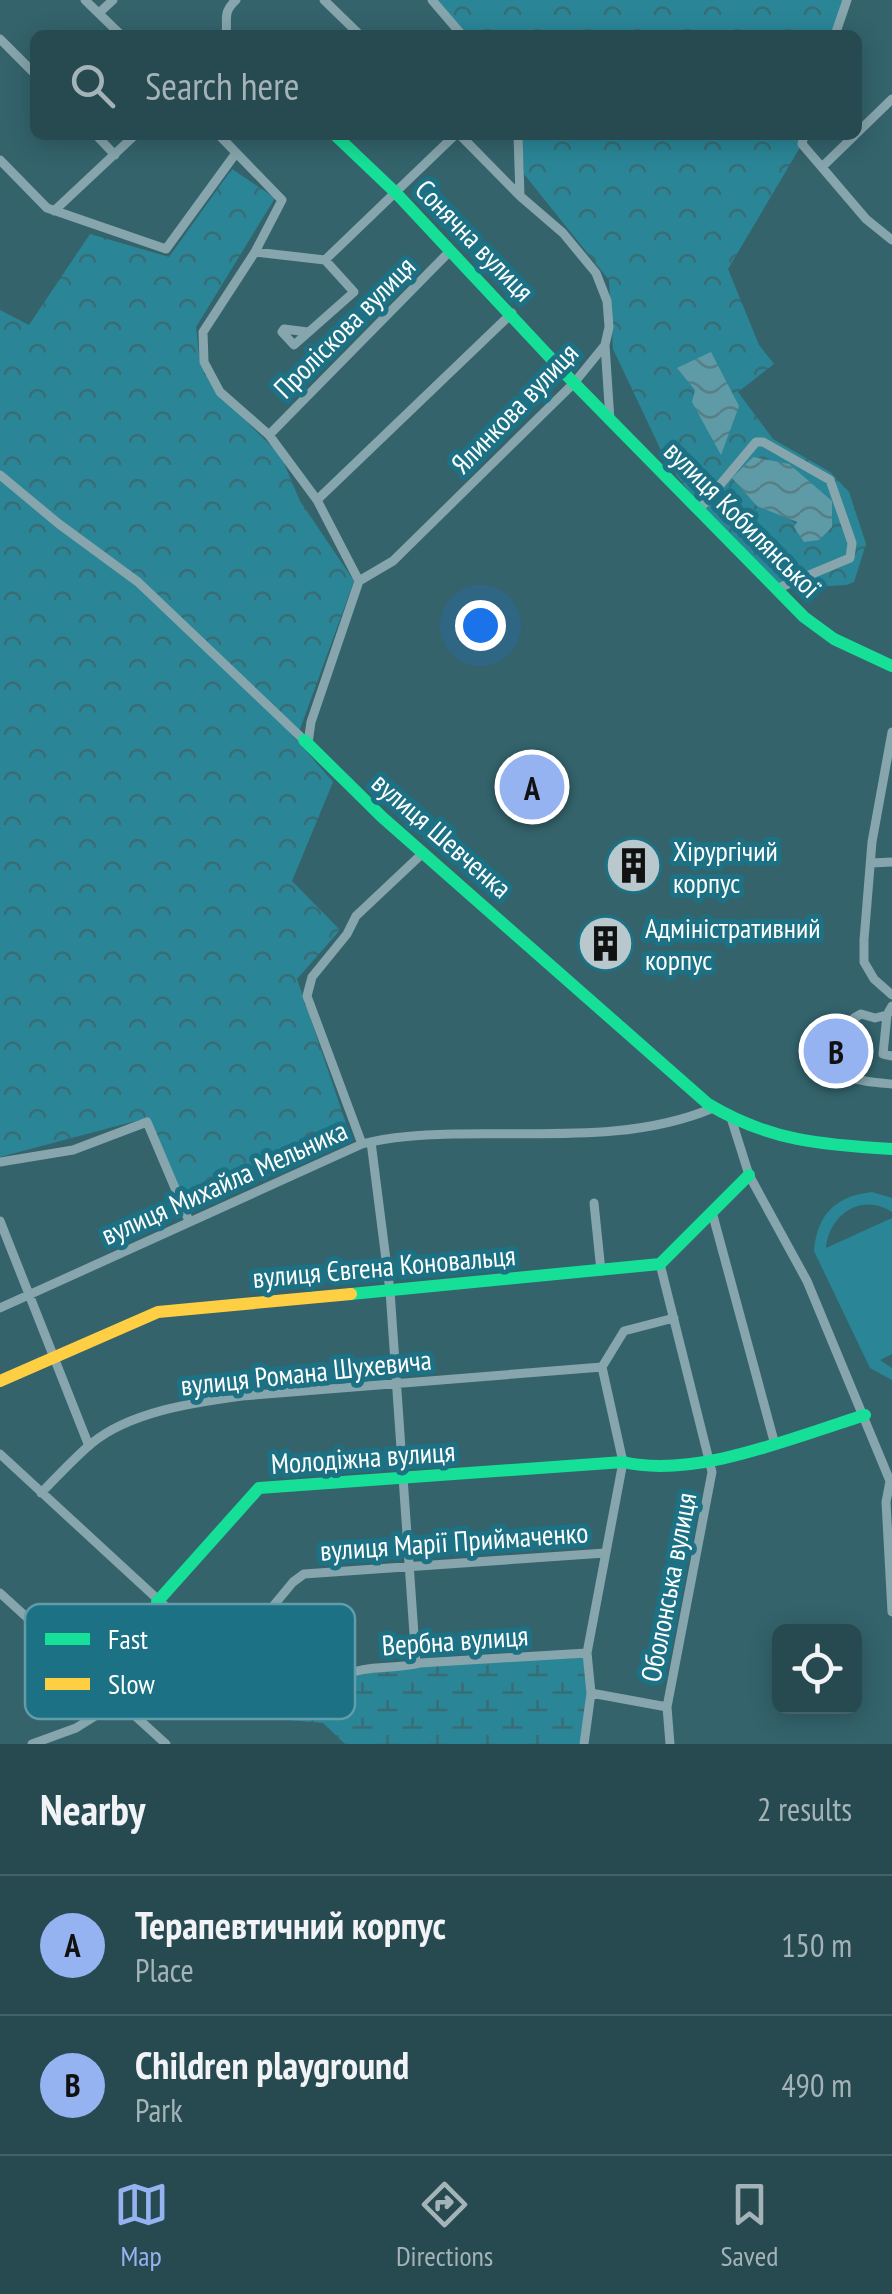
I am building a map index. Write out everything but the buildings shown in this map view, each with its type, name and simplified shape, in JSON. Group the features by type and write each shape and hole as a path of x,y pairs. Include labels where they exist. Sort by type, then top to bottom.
{"street":[{"path":"86,0 115,30"},
{"path":"99,13 113,0"},
{"path":"227,30 224,17 236,0"},
{"path":"324,0 355,30"},
{"path":"432,0 458,30"},
{"path":"837,30 847,0"},
{"path":"0,39 30,69"},
{"path":"862,128 892,99"},
{"path":"101,140 115,154"},
{"path":"54,210 130,140"},
{"path":"224,140 282,200 255,252 203,332 204,362 220,392 269,435 317,500 359,581 306,742"},
{"name":"Сонячна вулиця","path":"341,140 512,313 574,384"},
{"path":"325,260 452,140"},
{"name":"Ялинкова вулиця","path":"359,581 394,561 574,384 606,344 606,301 596,273 563,233 462,140"},
{"path":"518,140 520,196"},
{"path":"803,140 866,218 892,240"},
{"path":"822,167 850,140"},
{"path":"0,160 46,208 166,250 236,153"},
{"name":"Проліскова вулиця","path":"269,435 450,251"},
{"path":"255,252 325,260 354,292 308,332"},
{"path":"317,500 512,313"},
{"path":"606,344 610,420"},
{"name":"вулиця Кобилянської","path":"574,384 804,617 834,639 892,666"},
{"path":"700,510 756,442 763,442 830,480 852,543 850,558 776,589"},
{"name":"вулиця Шевченка","path":"0,475 138,582 356,794 712,1108 732,1121 787,1140 892,1149"},
{"path":"892,732 872,842 864,962 892,995"},
{"path":"416,1663 390,1291 366,1143 308,996 312,977 347,934 356,916 424,852"},
{"path":"872,862 892,862"},
{"path":"854,1018 861,1014 875,1018 890,1010"},
{"path":"890,1010 883,1054 892,1056"},
{"path":"819,1056 850,1080 892,1084"},
{"name":"вулиця Михайла Мельника","path":"0,1308 366,1143 408,1136 643,1128 712,1108"},
{"path":"732,1121 749,1176 806,1282 891,1481 886,1502 892,1612"},
{"path":"0,1162 79,1148 147,1122 190,1221"},
{"path":"660,1264 749,1176"},
{"path":"594,1203 602,1270"},
{"path":"712,1212 774,1441"},
{"path":"0,1221 89,1446"},
{"name":"вулиця Євгена Коновальця","path":"0,1381 158,1312 660,1264"},
{"name":"Оболонська вулиця","path":"660,1264 711,1458 712,1484 667,1707 670,1744"},
{"path":"584,1744 591,1692 588,1654 623,1462 602,1367 624,1331 674,1318"},
{"name":"вулиця Романа Шухевича","path":"41,1493 89,1446 121,1426 192,1403 602,1367"},
{"name":"Молодіжна вулиця","path":"157,1602 259,1488 623,1462 648,1469 711,1458 865,1416"},
{"path":"0,1454 159,1604"},
{"name":"вулиця Марії Приймаченко","path":"274,1604 304,1574 605,1554"},
{"path":"0,1593 25,1616"},
{"name":"Вербна вулиця","path":"355,1672 416,1663 588,1654"},
{"path":"591,1692 667,1707"},
{"path":"32,1744 91,1719"},
{"path":"139,1719 166,1744"}],"green space":[{"path":"438,0 847,0 837,30 463,30"},
{"path":"522,140 803,140 728,269 759,345 774,364 738,392 773,439 830,472 849,492 866,544 854,582 776,589 725,538 667,463 613,349 609,280 524,174","holes":["753,457 819,540 733,479"]},
{"path":"232,169 275,198 196,327 200,364 217,392 281,456 300,501 354,581 300,729 293,736 333,782 292,881 340,930 297,979 351,1138 189,1213 147,1118 0,1157 0,310 29,325 90,234 169,257"},
{"path":"872,1192 892,1198 892,1212 869,1205 848,1210 833,1226 826,1248 892,1218 892,1354 880,1360 892,1368 892,1380 870,1368 814,1251 819,1227 830,1210 848,1198"},
{"path":"587,1653 591,1693 584,1744 345,1744 323,1723 287,1719 355,1719 355,1672"}],"water":[{"path":"711,352 739,406 721,455 692,402 695,390 677,368"},
{"path":"753,457 789,464 832,501 832,527 819,540 804,542 794,527 797,522 757,506 732,478"}],"traffic: fast":[{"path":"340,140 396,193 574,383 804,617 834,639 892,666"},
{"path":"304,740 382,817 708,1104 753,1126 797,1139 892,1149"},
{"path":"351,1294 660,1264 749,1175"},
{"path":"157,1602 259,1488 623,1462 682,1465 745,1453 865,1415"}],"traffic: slow":[{"path":"0,1381 158,1312 351,1294"}],"place":[{"name":"Терапевтичний корпус","path":"532,787"},
{"name":"Хірургічий корпус","path":"634,866"},
{"name":"Адміністративний корпус","path":"606,943"},
{"name":"Children playground","path":"836,1051"}]}
